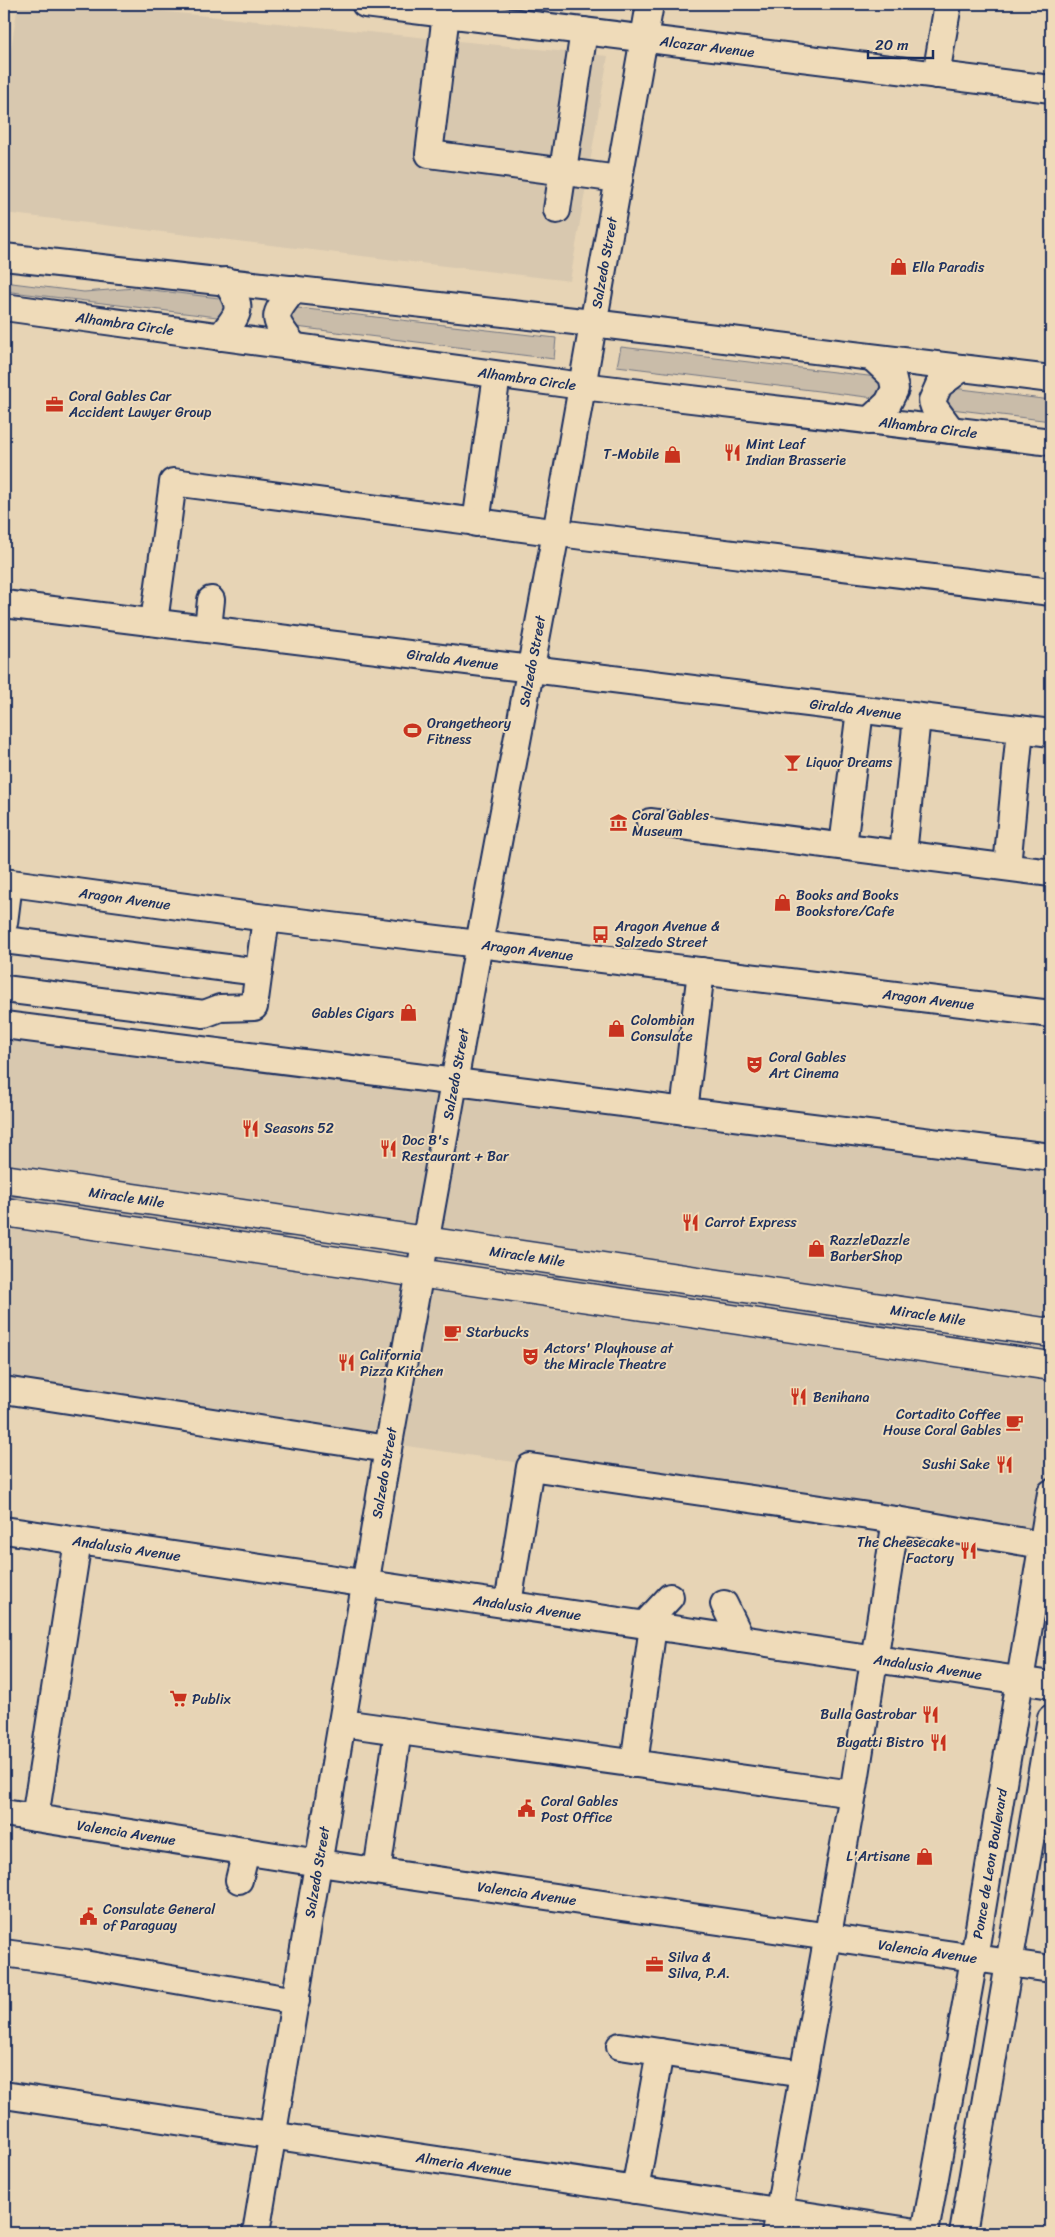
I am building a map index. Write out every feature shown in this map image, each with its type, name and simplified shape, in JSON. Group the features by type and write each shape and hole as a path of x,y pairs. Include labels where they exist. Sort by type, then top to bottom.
{"main road":[{"name":"Miracle Mile","path":"4,1179 1051,1333"},
{"path":"4,1212 1051,1366"}],"street":[{"name":"Alcazar Avenue","path":"364,4 1051,89"},
{"name":"Salzedo Street","path":"256,2233 387,1458 529,669 556,533 650,4"},
{"path":"936,75 948,4"},
{"path":"446,14 429,154 619,179"},
{"path":"557,210 584,31"},
{"path":"4,257 592,323 1051,379"},
{"path":"220,337 233,321 238,309 237,299 226,281"},
{"path":"294,289 278,310 276,316 279,327 294,346"},
{"name":"Alhambra Circle","path":"4,306 582,386 1051,442"},
{"path":"870,421 888,403 895,389 892,376 873,358"},
{"path":"951,430 934,407 932,401 939,386 962,368"},
{"path":"476,523 497,374"},
{"path":"154,622 174,482 476,523 1051,592"},
{"path":"208,628 212,600"},
{"name":"Giralda Avenue","path":"4,604 1051,733"},
{"path":"843,846 860,710"},
{"path":"902,854 917,717"},
{"path":"1007,867 1020,729"},
{"path":"650,822 1051,873"},
{"path":"4,923 6,883"},
{"name":"Aragon Avenue","path":"6,883 266,918 1051,1014"},
{"path":"4,989 204,1014 220,1008 254,1007 266,918"},
{"path":"4,940 259,972"},
{"path":"684,1111 701,971"},
{"path":"4,1025 1051,1157"},
{"path":"4,1390 387,1458"},
{"path":"305,1453 387,1458"},
{"path":"508,1604 530,1466 896,1520 1042,1545"},
{"name":"Ponce de Leon Boulevard","path":"924,2233 973,1958 1051,1492"},
{"path":"777,2222 853,1794 896,1520"},
{"name":"Andalusia Avenue","path":"4,1530 1051,1685"},
{"path":"35,1818 78,1541"},
{"path":"634,1764 649,1626 670,1597"},
{"path":"724,1604 741,1639"},
{"path":"962,2233 1051,1718"},
{"path":"342,1723 853,1794"},
{"path":"377,1871 398,1731"},
{"name":"Valencia Avenue","path":"4,1813 319,1863 1051,1969"},
{"path":"239,1880 246,1851"},
{"path":"4,1953 84,1964 296,2001"},
{"path":"620,2046 803,2074"},
{"path":"635,2190 660,2052"},
{"name":"Almeria Avenue","path":"4,2095 635,2190 777,2222 924,2233"}],"shaded area":[{"path":"18,4 88,4 608,56 570,281 4,213 4,95"},
{"path":"4,282 84,292 135,288 219,298 225,302 224,314 217,317 4,291"},
{"path":"298,308 556,338 554,359 296,327 288,317 291,311"},
{"path":"621,347 877,377 885,389 875,398 617,366"},
{"path":"953,388 1051,400 1051,421 951,409 945,405 947,392"},
{"path":"4,1024 1051,1155 1051,1542 4,1386"},
{"path":"38,1195 102,1204 100,1214 10,1201 11,1197"},
{"path":"117,1207 292,1233 292,1236 262,1238 116,1216"},
{"path":"581,1275 751,1299 750,1309 552,1280 552,1277"},
{"path":"766,1302 900,1324 868,1326 765,1311"}],"place":[{"name":"Ella Paradis","path":"898,267"},
{"name":"Coral Gables Car Accident Lawyer Group","path":"55,404"},
{"name":"Mint Leaf Indian Brasserie","path":"732,452"},
{"name":"T-Mobile","path":"673,454"},
{"name":"Orangetheory Fitness","path":"413,731"},
{"name":"Liquor Dreams","path":"792,762"},
{"name":"Coral Gables Museum","path":"618,823"},
{"name":"Books and Books Bookstore/Cafe","path":"782,903"},
{"name":"Aragon Avenue & Salzedo Street","path":"601,934"},
{"name":"Gables Cigars","path":"408,1013"},
{"name":"Colombian Consulate","path":"617,1028"},
{"name":"Coral Gables Art Cinema","path":"755,1065"},
{"name":"Seasons 52","path":"250,1128"},
{"name":"Doc B's Restaurant + Bar","path":"388,1148"},
{"name":"Carrot Express","path":"691,1222"},
{"name":"RazzleDazzle BarberShop","path":"816,1248"},
{"name":"Starbucks","path":"452,1332"},
{"name":"Actors' Playhouse at the Miracle Theatre","path":"530,1356"},
{"name":"California Pizza Kitchen","path":"346,1363"},
{"name":"Benihana","path":"799,1397"},
{"name":"Cortadito Coffee House Coral Gables","path":"1015,1422"},
{"name":"Sushi Sake","path":"1004,1464"},
{"name":"The Cheesecake Factory","path":"968,1550"},
{"name":"Publix","path":"178,1699"},
{"name":"Bulla Gastrobar","path":"930,1714"},
{"name":"Bugatti Bistro","path":"938,1742"},
{"name":"Coral Gables Post Office","path":"527,1809"},
{"name":"L'Artisane","path":"924,1856"},
{"name":"Consulate General of Paraguay","path":"89,1917"},
{"name":"Silva & Silva, P.A.","path":"654,1965"}]}
